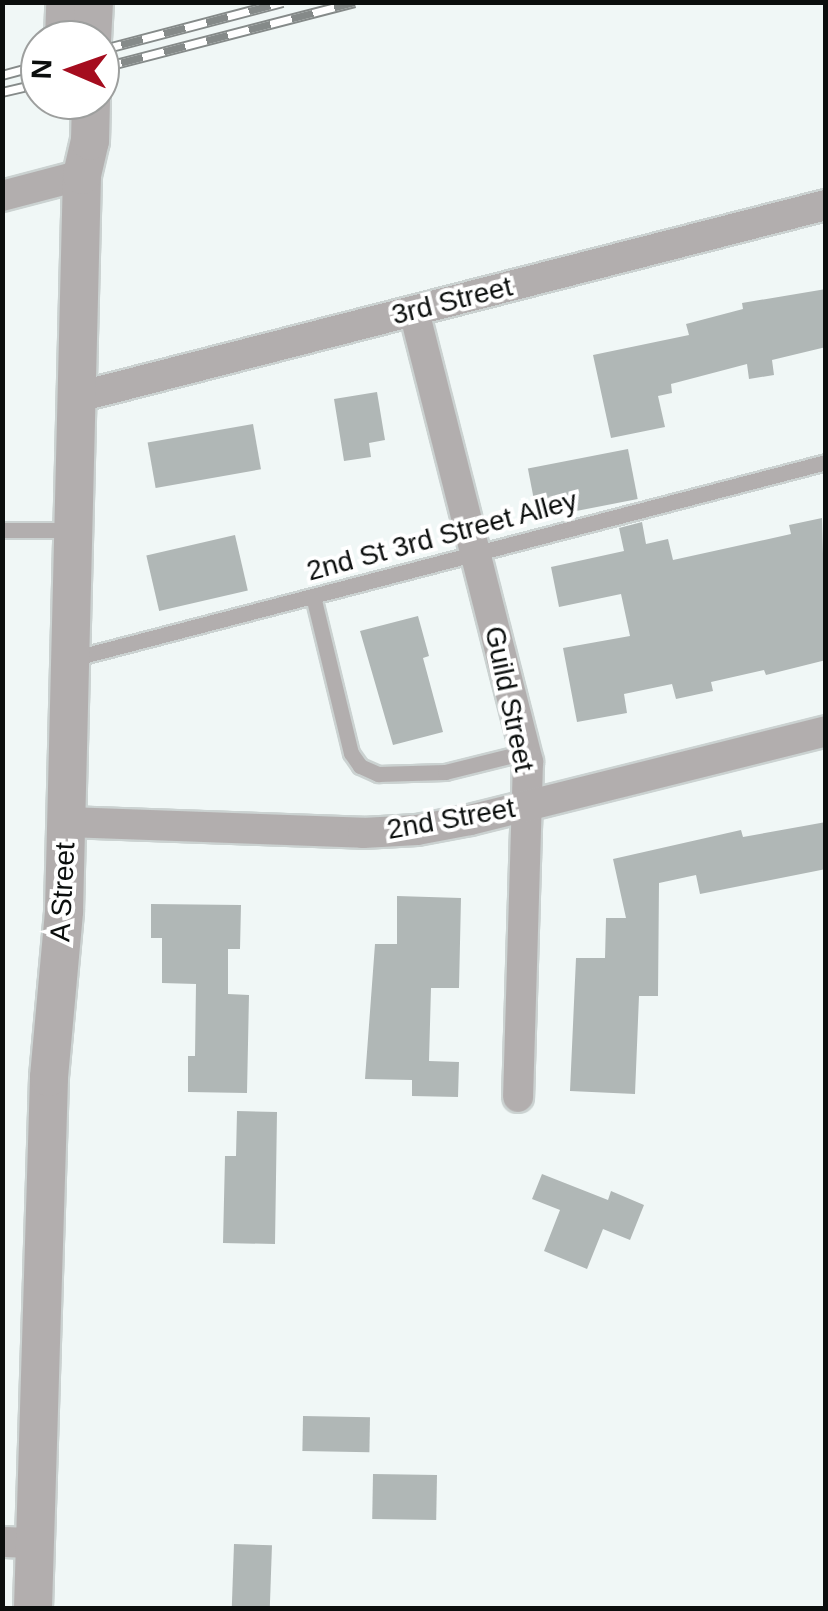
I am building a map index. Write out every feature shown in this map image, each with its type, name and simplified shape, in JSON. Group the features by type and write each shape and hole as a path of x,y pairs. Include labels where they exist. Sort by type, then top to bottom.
{"street":[{"name":"A Street","path":"65,120 65,148 82,175"},
{"name":"A Street","path":"33,1608 19,1542 67,822 82,175 90,141 90,120"},
{"path":"2,196 82,175"},
{"name":"3rd Street","path":"78,397 826,205"},
{"name":"Guild Street","path":"414,311 526,752 518,1096"},
{"name":"2nd Street","path":"67,822 363,833 416,830 526,807 826,731"}],"lane":[{"name":"2nd St 3rd Street Alley","path":"71,659 826,462"},
{"path":"2,530 74,530"},
{"path":"313,596 351,752 360,766 378,774 445,772 526,752"}],"building":[{"path":"826,289 826,347 772,360 774,375 749,379 747,364 671,384 672,393 658,396 665,427 611,438 593,355 689,335 686,324 743,309 742,303"},
{"path":"377,392 385,440 369,443 371,457 344,461 334,399"},
{"path":"253,424 261,469 156,488 148,443"},
{"path":"628,449 638,499 538,519 528,468"},
{"path":"822,518 826,660 766,675 764,670 711,682 713,691 676,699 672,684 624,694 627,713 577,722 563,648 630,636 621,594 559,607 551,567 624,551 619,528 642,522 646,544 668,539 673,560 791,534 789,525"},
{"path":"235,535 248,591 159,611 146,555"},
{"path":"418,616 429,656 423,658 443,732 393,745 360,631"},
{"path":"826,822 826,869 700,894 696,875 659,883 658,996 639,996 635,1094 570,1091 576,958 605,958 606,918 626,918 613,859 741,830 743,837"},
{"path":"397,896 461,898 459,988 431,988 429,1061 459,1062 458,1097 412,1096 412,1080 365,1079 375,944 397,944"},
{"path":"151,904 241,905 240,949 228,949 228,994 249,995 247,1093 188,1092 188,1056 195,1056 196,984 162,983 162,938 151,938"},
{"path":"237,1111 277,1112 275,1244 223,1243 225,1156 236,1156"},
{"path":"542,1174 608,1200 611,1191 644,1205 630,1240 603,1229 587,1269 544,1251 560,1210 532,1199"},
{"path":"303,1416 370,1417 369,1452 302,1451"},
{"path":"373,1474 437,1475 436,1520 372,1519"},
{"path":"234,1544 272,1545 270,1608 232,1608"}],"railway":[{"path":"120,45 283,2"},
{"path":"120,63 355,2"},
{"path":"2,75 20,70"},
{"path":"2,92 20,88"}]}
